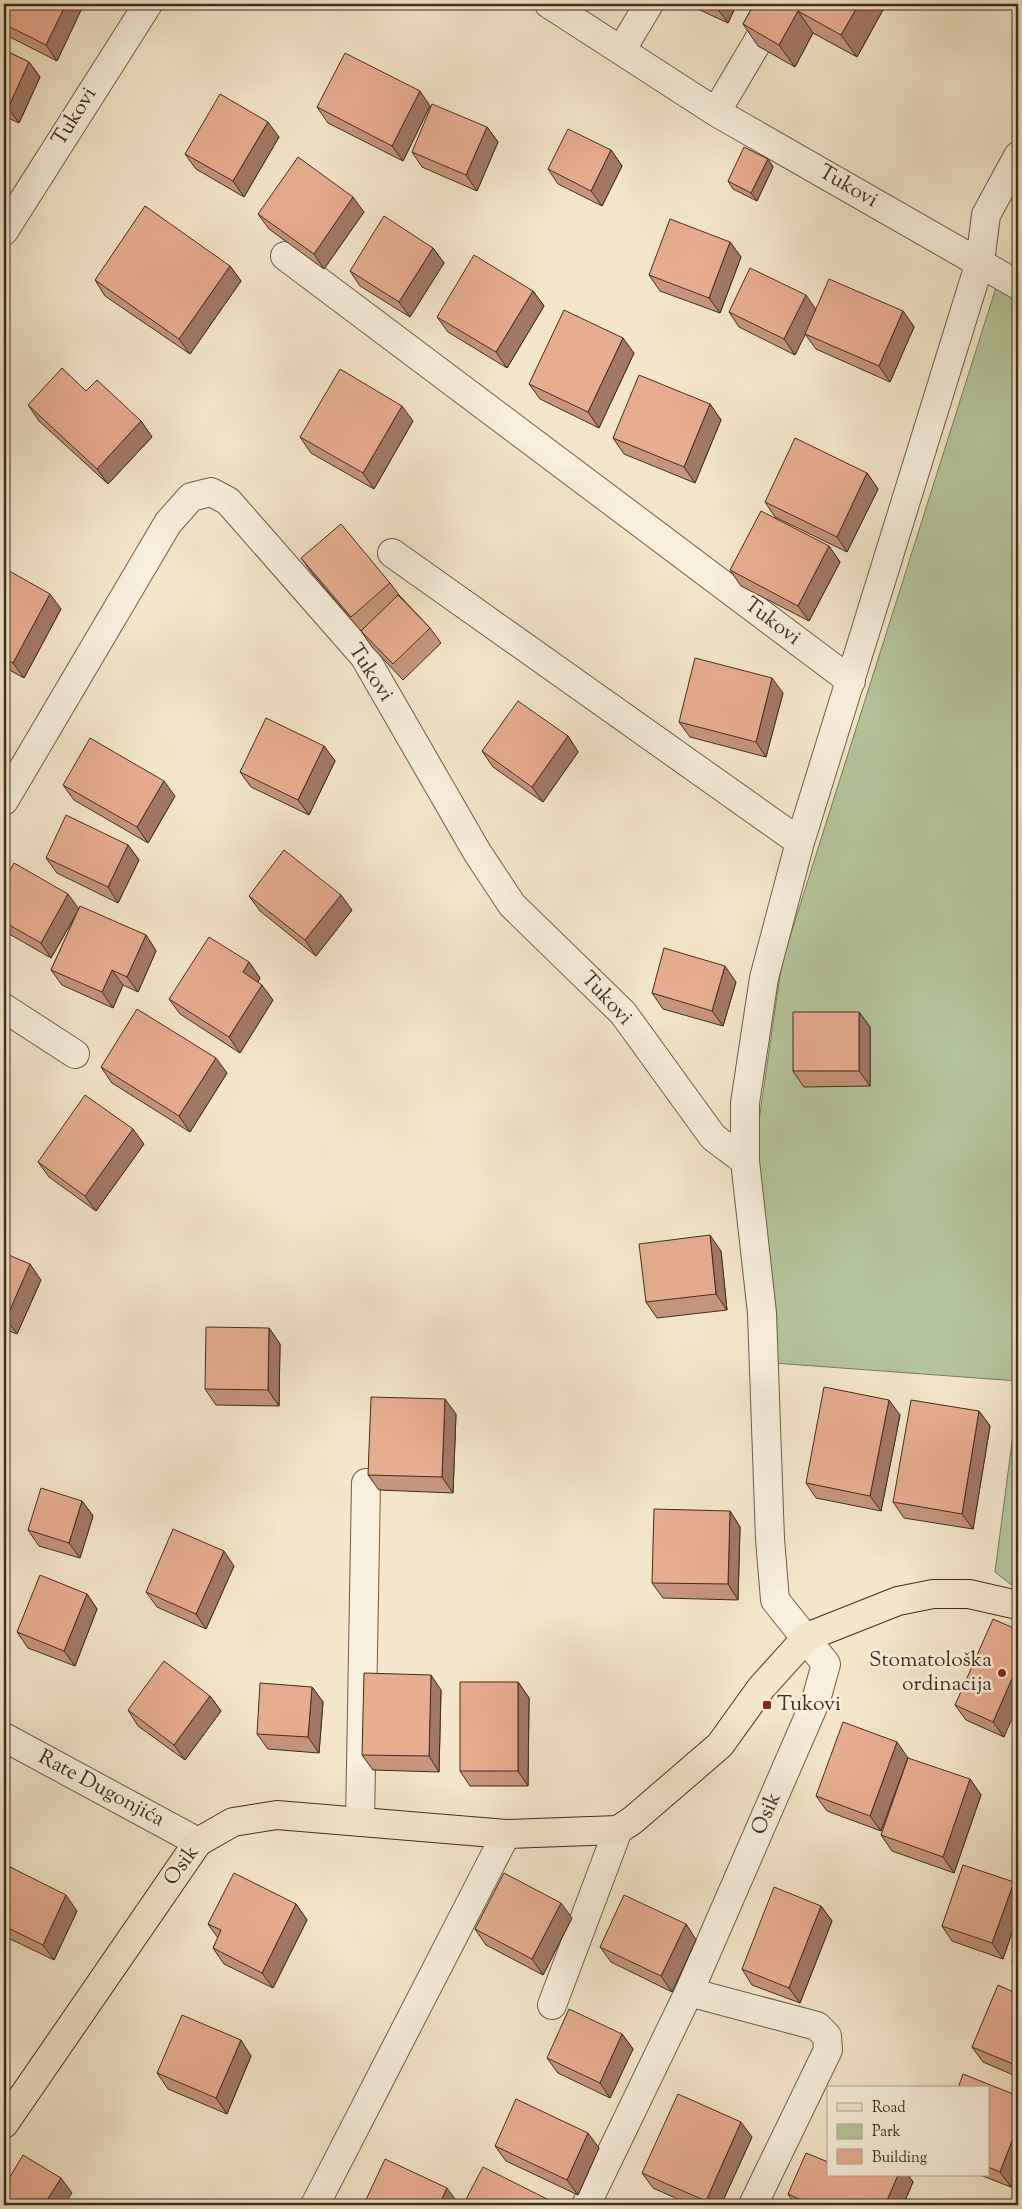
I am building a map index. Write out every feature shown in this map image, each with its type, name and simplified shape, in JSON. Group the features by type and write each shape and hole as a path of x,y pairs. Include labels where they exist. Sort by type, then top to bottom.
{"main road":[{"path":"618,1830 633,1820 720,1745 761,1688 807,1637 898,1601 934,1594 969,1594 1018,1605"},
{"name":"Osik","path":"4,2124 198,1842 233,1822 278,1815 506,1834 618,1830"}],"street":[{"name":"Tukovi","path":"4,231 148,4"},
{"name":"Tukovi","path":"549,4 622,49 716,112 1018,285"},
{"path":"622,49 649,4"},
{"path":"716,112 780,4"},
{"path":"807,1637 789,1620 775,1600 770,1539 762,1313 746,1161 745,1103 764,978 800,842 980,262 986,215 1018,156"},
{"name":"Tukovi","path":"285,256 851,681"},
{"name":"Tukovi","path":"4,801 168,523 190,497 211,492 228,501 364,656 477,852 512,905 622,1013 714,1137 746,1161"},
{"path":"392,553 800,842"},
{"path":"4,1008 75,1054"},
{"path":"360,1822 366,1483"},
{"name":"Osik","path":"586,2205 689,1992 816,1700 826,1664 807,1637"},
{"name":"Rate Dugonjića","path":"4,1737 198,1842"},
{"path":"552,2005 618,1830"},
{"path":"315,2205 506,1834"},
{"path":"689,1992 817,2026 827,2036 828,2050 753,2205"}],"green space":[{"path":"999,278 1018,290 1018,1381 760,1362 757,1134 782,962"},
{"path":"1018,1396 1018,1590 995,1572"}],"building":[{"path":"4,4 66,4 46,45 4,24"},
{"path":"709,4 719,4 717,8"},
{"path":"754,4 859,4 841,35 798,11 779,45 743,24"},
{"path":"4,50 29,62 8,108 4,106"},
{"path":"345,53 420,91 392,146 317,107"},
{"path":"220,94 268,122 233,181 185,154"},
{"path":"432,104 487,127 466,175 412,152"},
{"path":"568,129 611,150 591,191 548,169"},
{"path":"744,147 768,159 751,193 728,181"},
{"path":"298,157 353,197 314,254 258,214"},
{"path":"145,206 230,266 179,339 95,280"},
{"path":"384,216 433,248 399,302 350,271"},
{"path":"670,219 730,242 709,298 649,275"},
{"path":"474,255 533,291 496,352 437,317"},
{"path":"750,268 806,295 784,339 729,312"},
{"path":"829,279 903,311 879,366 805,334"},
{"path":"564,310 623,338 588,412 529,384"},
{"path":"62,368 86,391 97,380 141,421 97,469 28,405"},
{"path":"340,369 402,406 363,473 300,437"},
{"path":"639,375 710,404 684,467 613,438"},
{"path":"795,438 867,473 837,537 765,502"},
{"path":"761,511 829,546 798,606 730,570"},
{"path":"341,524 390,583 351,617 301,558"},
{"path":"4,568 50,594 13,663 4,658"},
{"path":"398,595 430,628 393,664 361,631"},
{"path":"695,658 772,678 756,742 679,722"},
{"path":"518,701 568,736 532,787 482,751"},
{"path":"266,718 324,746 298,800 240,772"},
{"path":"90,738 164,781 137,827 63,785"},
{"path":"66,815 128,845 108,887 46,858"},
{"path":"284,850 341,895 305,940 249,896"},
{"path":"14,863 68,894 41,943 4,922 4,882"},
{"path":"80,906 146,935 127,977 112,970 102,992 51,970"},
{"path":"209,937 249,962 243,972 262,985 229,1037 169,999"},
{"path":"664,948 725,966 712,1011 652,993"},
{"path":"137,1009 216,1058 179,1116 101,1067"},
{"path":"793,1012 859,1012 859,1071 793,1071"},
{"path":"85,1095 133,1129 85,1196 38,1162"},
{"path":"710,1235 716,1294 646,1302 639,1244"},
{"path":"4,1253 30,1264 6,1319 4,1318"},
{"path":"206,1327 269,1328 268,1390 205,1389"},
{"path":"824,1387 889,1400 870,1496 806,1483"},
{"path":"371,1397 445,1399 442,1477 368,1475"},
{"path":"911,1400 979,1411 962,1514 893,1502"},
{"path":"41,1488 82,1501 69,1543 28,1530"},
{"path":"654,1509 730,1511 728,1584 652,1583"},
{"path":"173,1529 224,1551 196,1614 146,1592"},
{"path":"40,1575 87,1594 64,1651 17,1632"},
{"path":"993,1619 1018,1630 1018,1665 993,1722 955,1705"},
{"path":"164,1661 210,1696 174,1745 128,1710"},
{"path":"364,1673 431,1675 429,1756 362,1755"},
{"path":"460,1682 518,1682 518,1771 460,1771"},
{"path":"260,1683 312,1687 308,1737 257,1734"},
{"path":"843,1722 897,1742 870,1816 816,1796"},
{"path":"908,1758 970,1779 943,1857 881,1835"},
{"path":"4,1864 66,1895 43,1945 4,1926"},
{"path":"963,1865 1014,1882 992,1943 942,1926"},
{"path":"234,1873 296,1904 262,1973 213,1948 221,1930 208,1924"},
{"path":"504,1873 561,1903 532,1959 475,1929"},
{"path":"774,1887 821,1906 789,1988 742,1969"},
{"path":"624,1895 686,1924 661,1976 600,1947"},
{"path":"1018,1946 1018,1964 1012,1961"},
{"path":"998,1985 1018,1994 1018,2066 972,2047"},
{"path":"569,2009 622,2034 600,2083 547,2058"},
{"path":"182,2015 241,2040 216,2098 157,2073"},
{"path":"963,2074 1018,2096 1018,2125 1000,2172 990,2168 990,2086 959,2086"},
{"path":"678,2094 741,2122 706,2201 642,2173"},
{"path":"516,2099 588,2133 567,2180 495,2146"},
{"path":"806,2153 827,2162 827,2176 898,2176 885,2205 812,2205 788,2194"},
{"path":"23,2155 61,2178 44,2205 4,2205 4,2187"},
{"path":"385,2159 447,2188 439,2205 364,2204"},
{"path":"483,2167 557,2204 463,2205"}],"place":[{"name":"Stomatološka ordinacija","path":"1002,1673"},
{"name":"Tukovi","path":"767,1705"}]}
